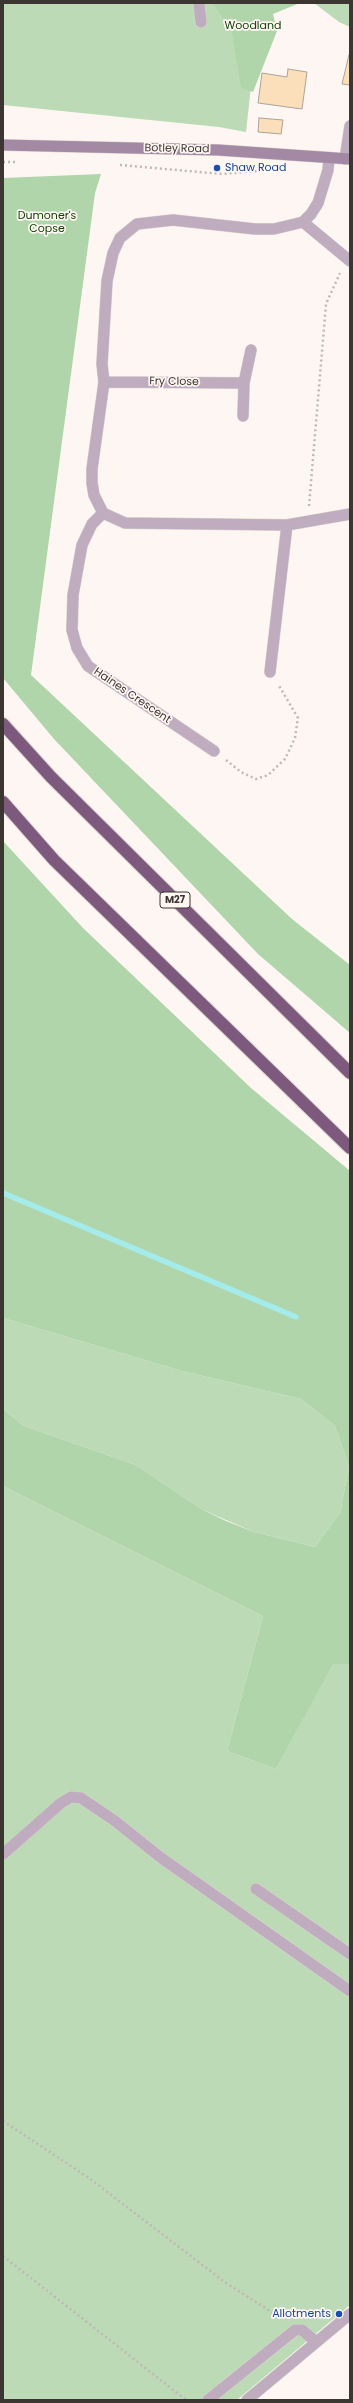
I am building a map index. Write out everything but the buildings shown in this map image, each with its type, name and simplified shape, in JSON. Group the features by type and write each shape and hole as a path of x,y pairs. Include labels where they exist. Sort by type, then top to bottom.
{"highway":[{"name":"M27","path":"3,724 51,778 350,1073"},
{"path":"3,802 54,860 350,1148"}],"main road":[{"name":"Botley Road","path":"3,145 218,150 348,159"}],"street":[{"path":"199,3 201,22"},
{"path":"348,159 350,126"},
{"path":"329,158 328,170 318,203 311,214 303,222 274,229 255,229 173,220 137,224 130,228 120,238 113,253 107,281 102,364 104,382 92,469 94,495 103,513 125,523 143,525 287,525 350,514"},
{"path":"303,222 348,260"},
{"path":"243,416 244,383 250,350"},
{"name":"Fry Close","path":"104,382 244,383"},
{"name":"Haines Crescent","path":"103,513 92,524 82,545 73,594 72,630 77,648 88,666 214,751"},
{"path":"270,672 287,525"},
{"path":"3,1854 61,1803 71,1797 81,1798 115,1821 160,1857 350,1991"},
{"path":"256,1889 350,1954"},
{"path":"247,2400 350,2314"},
{"path":"208,2400 295,2330 302,2330 316,2341"}],"path":[{"path":"3,162 20,162"},
{"path":"116,164 222,174 270,170"},
{"path":"308,522 326,304 348,260"},
{"path":"214,751 241,772 256,779 268,775 284,759 295,738 298,718 270,672"},
{"path":"3,2121 89,2178 226,2282 289,2323 295,2330"},
{"path":"3,2256 186,2400"}],"green space":[{"path":"3,3 275,3 254,59 246,132 219,127 3,105"},
{"name":"Woodland","path":"213,3 300,3 273,14 277,31 253,92 241,88 232,32"},
{"path":"314,3 350,3 350,27 339,22"},
{"name":"Dumoner's Copse","path":"101,174 95,193 31,675 292,919 350,965 350,1033 258,954 54,739 3,678 3,178"},
{"path":"3,841 83,928 251,1088 350,1171 350,1664 333,1664 276,1769 227,1751 263,1616 3,1486 3,1409 24,1426 136,1465 203,1510 226,1521 254,1532 315,1547 340,1513 349,1467 335,1426 301,1399 182,1371 3,1318"},
{"path":"3,1318 182,1371 301,1399 335,1426 349,1467 340,1513 315,1547 254,1532 203,1510 136,1465 24,1426 3,1409"},
{"path":"3,1486 263,1616 227,1751 276,1769 333,1663 350,1664 350,2305 237,2400 3,2400"}],"waterway":[{"path":"3,1193 296,1317"}],"place":[{"name":"Shaw Road","path":"217,168"},
{"name":"Allotments","path":"339,2314"}]}
